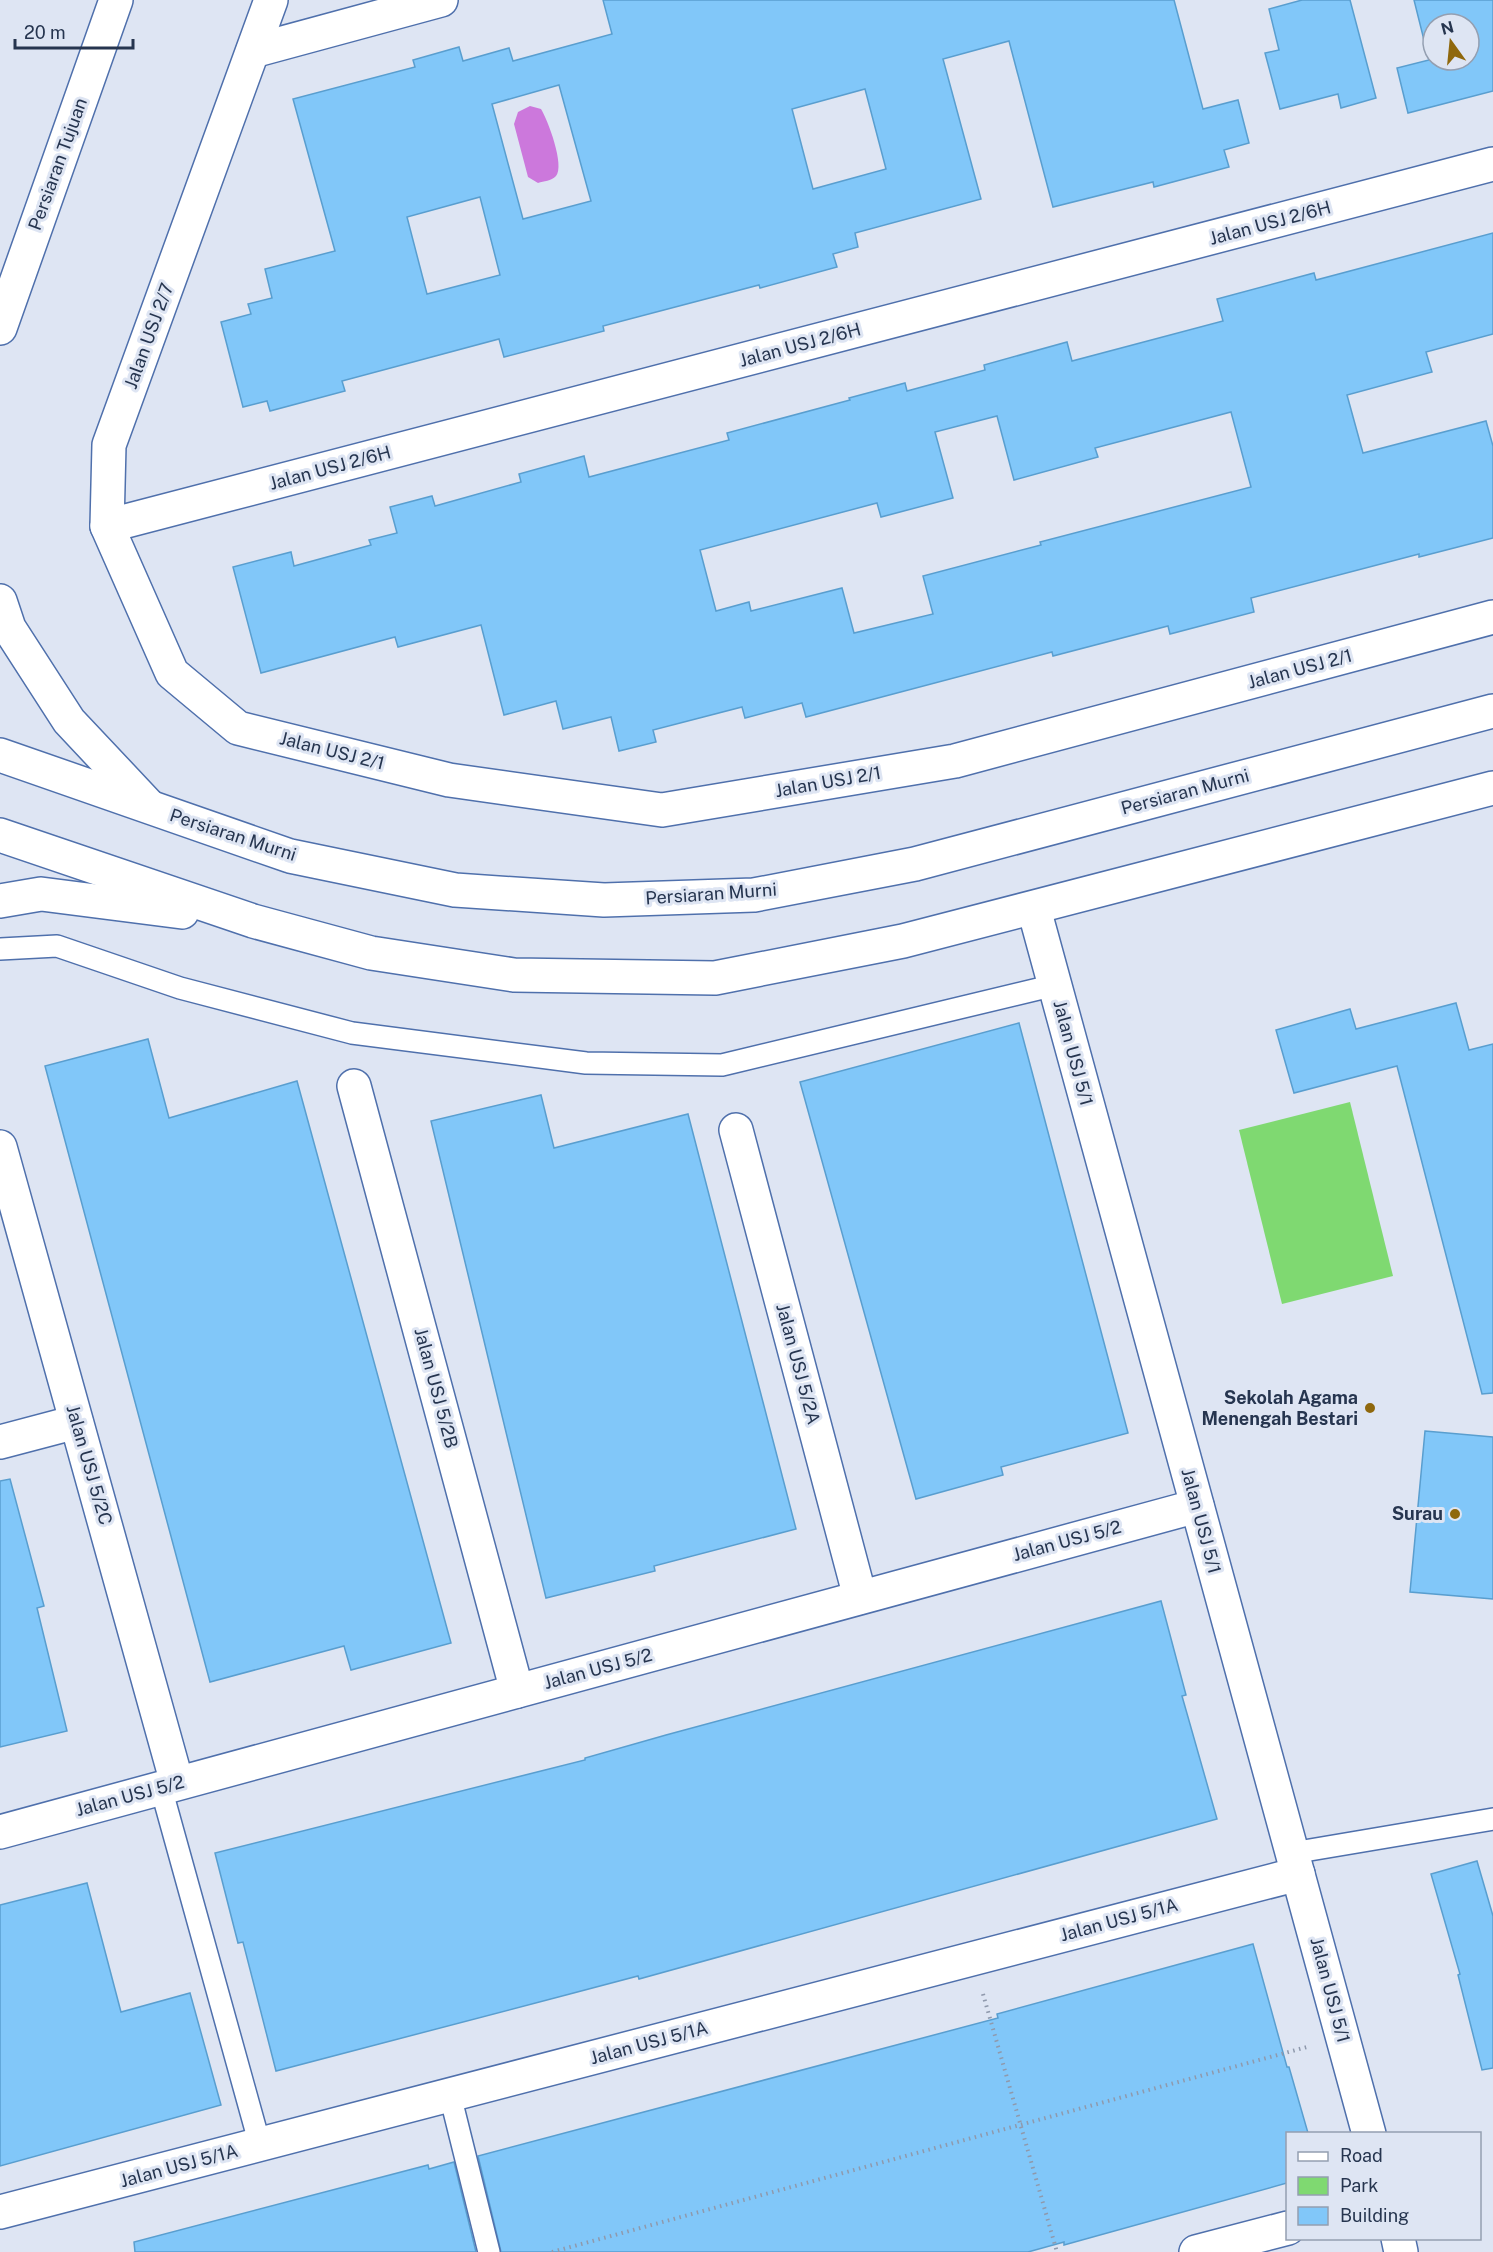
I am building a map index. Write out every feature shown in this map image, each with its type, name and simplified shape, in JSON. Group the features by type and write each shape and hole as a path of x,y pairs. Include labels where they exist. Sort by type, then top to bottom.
{"street":[{"name":"Persiaran Tujuan","path":"0,327 116,0"},
{"name":"Jalan USJ 2/7","path":"172,674 107,526 109,445 272,0"},
{"path":"253,51 441,0"},
{"name":"Jalan USJ 2/6H","path":"107,526 1493,165"},
{"path":"0,601 9,628 69,721 153,809"},
{"name":"Jalan USJ 2/1","path":"172,674 238,728 448,780 662,810 955,761 1493,617"},
{"name":"Persiaran Murni","path":"0,755 290,856 455,890 604,900 754,895 915,864 1493,711"},
{"path":"0,835 253,921 371,953 514,975 715,978 903,941 1034,909 1493,788"},
{"path":"0,901 41,894 253,921"},
{"name":"Jalan USJ 5/1","path":"1034,909 1369,2132"},
{"name":"Jalan USJ 5/2B","path":"354,1086 517,1691"},
{"name":"Jalan USJ 5/2A","path":"736,1130 860,1598"},
{"name":"Jalan USJ 5/2C","path":"0,1147 76,1422 169,1786"},
{"path":"0,1442 76,1422"},
{"name":"Jalan USJ 5/2","path":"0,1832 1197,1506"},
{"name":"Jalan USJ 5/1A","path":"0,2212 973,1959 1295,1863"},
{"path":"1196,2252 1286,2228"}],"lane":[{"path":"0,949 57,946 180,988 352,1034 586,1064 722,1065 1055,985"},
{"path":"169,1786 260,2145"},
{"path":"1295,1863 1493,1819"},
{"path":"450,2095 489,2252"}],"path":[{"path":"973,1959 1057,2252"},
{"path":"552,2252 1343,2037"}],"green space":[{"path":"1350,1102 1393,1276 1282,1304 1239,1130"}],"shaded area":[{"path":"530,106 541,109 557,153 556,176 538,183 528,177 514,124 518,112"}],"building":[{"path":"603,0 1174,0 1203,109 1238,100 1249,143 1224,150 1229,167 1154,187 1153,182 1053,207 1009,41 943,59 981,199 855,233 858,247 833,254 837,267 603,326 604,331 504,357 499,339 342,381 345,391 270,411 267,401 243,407 221,322 251,314 248,304 272,298 265,269 335,251 293,99 415,67 413,60 459,47 463,61 509,48 513,61 612,34","holes":["559,85 591,201 523,219 492,104","865,89 886,169 813,189 792,109","480,197 500,275 427,294 407,217"]},
{"path":"1302,0 1350,0 1376,98 1341,108 1338,94 1280,109 1265,53 1279,50 1269,9"},
{"path":"1414,0 1493,0 1493,91 1408,113 1397,68 1421,62 1421,72 1481,72 1481,12 1421,12 1421,28"},
{"path":"1493,233 1493,334 1426,352 1432,372 1347,395 1363,453 1486,421 1493,446 1493,538 1419,557 1419,554 1251,598 1254,612 1170,634 1168,626 1053,656 1052,652 806,717 802,703 745,718 742,707 653,730 656,742 619,751 611,717 563,729 556,701 504,715 481,625 398,647 395,637 261,673 233,567 291,552 294,566 371,545 369,540 397,533 390,507 432,496 435,506 521,482 519,474 584,456 589,477 729,440 727,433 850,400 849,398 905,383 907,391 985,370 984,365 1067,342 1072,361 1223,321 1217,299 1314,273 1316,280","holes":["1231,412 1251,487 1040,542 1041,545 923,576 933,614 854,633 842,588 751,611 749,602 716,611 700,550 877,503 881,517 953,498 935,432 997,416 1014,480 1098,457 1095,448"]},
{"path":"1456,1003 1469,1050 1493,1044 1493,1393 1482,1394 1397,1066 1294,1093 1276,1030 1350,1009 1356,1029"},
{"path":"1019,1023 1128,1433 1001,1467 1003,1475 916,1499 800,1082"},
{"path":"148,1039 169,1118 297,1081 451,1643 351,1670 344,1646 210,1682 45,1066"},
{"path":"541,1095 554,1148 688,1114 796,1529 654,1566 655,1571 546,1598 431,1121"},
{"name":"Surau","path":"1425,1431 1493,1437 1493,1599 1410,1592"},
{"path":"10,1479 44,1606 37,1608 67,1731 0,1747 0,1481"},
{"path":"1161,1601 1186,1695 1182,1696 1217,1819 639,1979 638,1976 276,2071 243,1942 238,1943 215,1853 585,1760 585,1758 666,1735"},
{"path":"1477,1861 1493,1916 1493,2068 1482,2070 1458,1975 1460,1974 1431,1874"},
{"path":"87,1883 121,2012 190,1993 221,2105 0,2166 0,1905"},
{"path":"1253,1944 1308,2132 1286,2132 1286,2183 1064,2245 1064,2242 1028,2252 501,2252 478,2156 998,2018 997,2014"},
{"path":"454,2162 476,2252 135,2252 134,2242 428,2165 429,2169"}],"place":[{"name":"Sekolah Agama Menengah Bestari","path":"1370,1408"},
{"name":"Surau","path":"1455,1514"}]}
